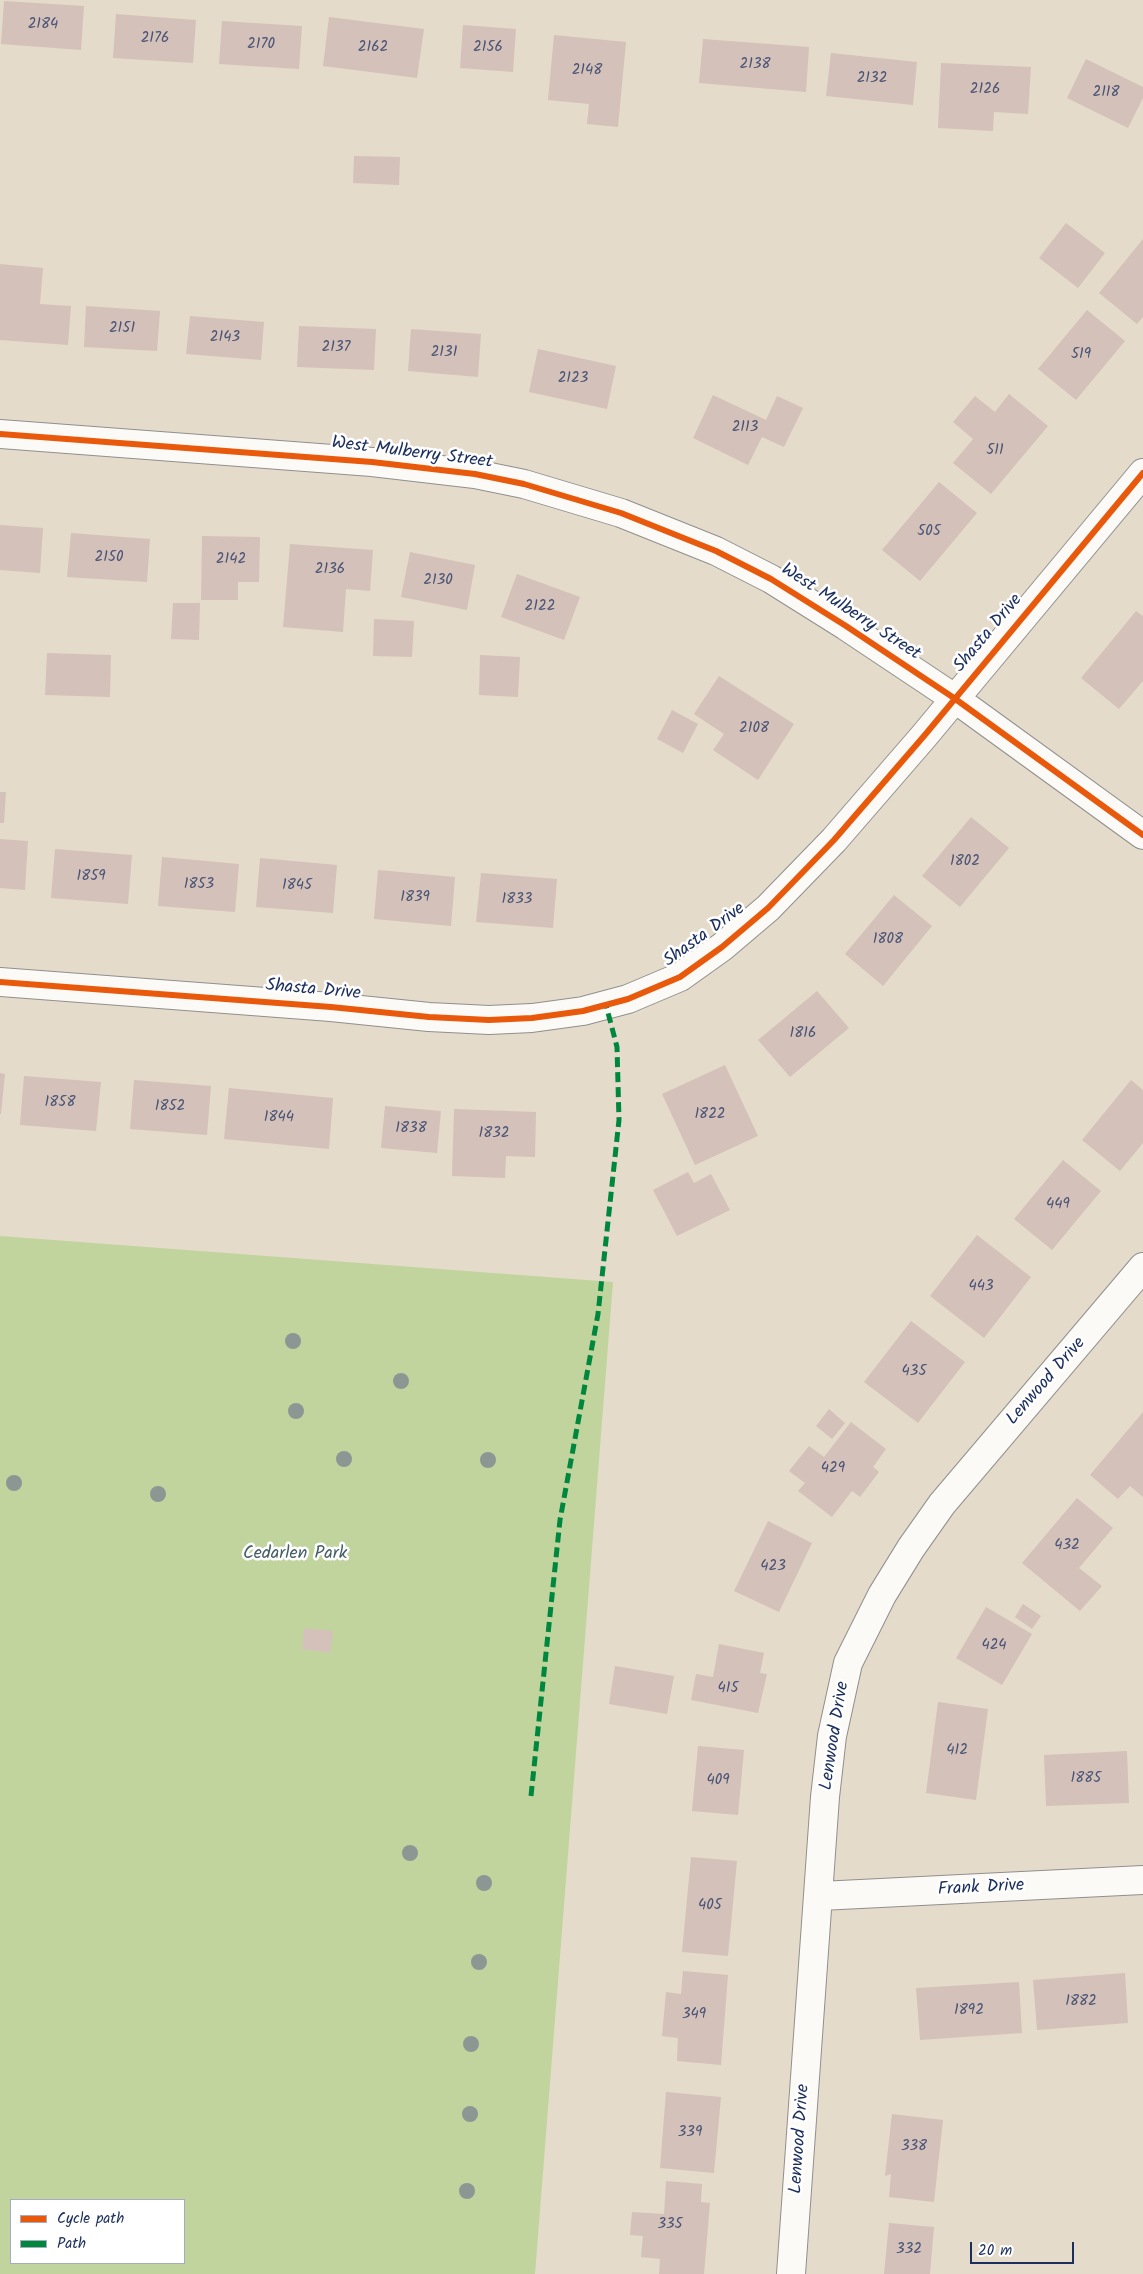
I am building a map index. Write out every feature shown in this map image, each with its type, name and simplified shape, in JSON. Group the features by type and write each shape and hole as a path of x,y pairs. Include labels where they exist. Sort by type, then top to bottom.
{"street":[{"name":"West Mulberry Street","path":"0,434 372,462 475,474 524,484 622,513 716,551 779,584 954,698 988,726 1143,835"},
{"name":"Shasta Drive","path":"0,982 331,1007 429,1017 489,1020 532,1018 583,1012 628,999 680,978 722,947 768,908 834,840 924,736 1143,473"},
{"name":"Lenwood Drive","path":"791,2274 826,1797 832,1736 848,1663 882,1595 911,1548 942,1504 1143,1267"},
{"name":"Frank Drive","path":"820,1896 1143,1880"}],"green space":[{"name":"Cedarlen Park","path":"0,1236 613,1282 535,2274 0,2274"}],"building":[{"path":"4,1 84,6 81,50 1,44"},
{"path":"116,14 196,20 193,63 113,58"},
{"path":"329,17 424,29 417,78 323,66"},
{"path":"222,21 302,26 299,69 219,64"},
{"path":"463,25 516,29 513,72 460,68"},
{"path":"554,35 626,42 618,127 587,124 589,104 548,100"},
{"path":"703,39 809,47 806,92 699,83"},
{"path":"831,53 917,62 913,105 826,96"},
{"path":"1086,59 1143,87 1143,98 1128,128 1067,98"},
{"path":"941,63 1031,67 1028,114 994,112 993,131 938,128"},
{"path":"354,156 400,157 399,185 353,183"},
{"path":"1066,223 1105,253 1078,288 1039,258"},
{"path":"1143,239 1143,317 1137,324 1099,293"},
{"path":"0,264 43,268 40,304 71,306 68,345 0,340"},
{"path":"86,306 160,311 157,351 84,347"},
{"path":"1087,310 1125,341 1076,400 1038,369"},
{"path":"190,316 264,322 261,360 186,354"},
{"path":"299,326 376,329 374,370 297,367"},
{"path":"411,329 481,334 478,377 408,371"},
{"path":"538,349 616,366 607,409 529,392"},
{"path":"1009,394 1048,426 991,494 953,463 973,439 953,422 975,396 995,412"},
{"path":"713,395 766,420 777,396 803,408 784,447 762,437 748,465 693,438"},
{"path":"939,482 977,513 920,581 882,550"},
{"path":"0,525 43,528 40,573 0,570"},
{"path":"71,533 150,539 147,582 67,577"},
{"path":"202,536 260,537 259,582 238,582 238,600 201,600"},
{"path":"290,544 373,550 370,591 346,589 343,632 283,627"},
{"path":"410,552 475,565 467,610 401,597"},
{"path":"517,574 580,597 564,640 501,617"},
{"path":"173,603 200,603 199,640 171,639"},
{"path":"1136,611 1143,616 1143,681 1119,709 1081,678"},
{"path":"374,619 414,621 412,657 373,656"},
{"path":"47,653 111,655 110,697 45,695"},
{"path":"480,655 520,657 518,697 479,695"},
{"path":"719,676 794,724 758,780 713,750 724,734 694,714"},
{"path":"672,710 698,724 683,753 657,739"},
{"path":"0,792 6,792 4,823 0,823"},
{"path":"971,817 1009,848 960,907 922,876"},
{"path":"0,839 28,841 25,890 0,888"},
{"path":"55,849 132,855 128,904 51,898"},
{"path":"162,857 239,864 235,912 158,906"},
{"path":"260,858 337,865 333,913 256,907"},
{"path":"378,870 455,877 451,926 374,919"},
{"path":"481,873 557,879 553,928 476,922"},
{"path":"894,895 932,926 883,986 845,954"},
{"path":"817,991 849,1028 790,1077 758,1040"},
{"path":"725,1065 758,1136 695,1165 662,1094"},
{"path":"0,1073 5,1074 1,1114 0,1114"},
{"path":"24,1076 101,1082 96,1131 20,1125"},
{"path":"134,1080 211,1086 207,1135 130,1129"},
{"path":"1131,1080 1143,1090 1143,1143 1120,1171 1082,1140"},
{"path":"229,1088 333,1098 329,1149 224,1139"},
{"path":"385,1106 441,1111 437,1153 381,1148"},
{"path":"454,1109 536,1112 535,1157 506,1156 505,1178 452,1176"},
{"path":"1063,1160 1101,1191 1052,1250 1014,1219"},
{"path":"688,1172 694,1183 711,1174 730,1210 677,1236 653,1190"},
{"path":"977,1235 1031,1277 984,1338 930,1296"},
{"path":"911,1321 965,1362 918,1423 864,1382"},
{"path":"829,1409 845,1423 832,1439 816,1426"},
{"path":"1143,1412 1143,1497 1130,1486 1118,1499 1090,1475"},
{"path":"851,1422 886,1449 873,1467 879,1472 860,1497 852,1491 832,1517 798,1491 805,1483 789,1471 809,1446 824,1457"},
{"path":"1077,1498 1113,1528 1079,1568 1102,1586 1080,1611 1022,1563"},
{"path":"768,1521 812,1543 779,1612 734,1591"},
{"path":"1023,1604 1041,1616 1032,1629 1015,1617"},
{"path":"986,1607 1032,1634 1002,1685 956,1658"},
{"path":"304,1628 333,1631 330,1653 302,1649"},
{"path":"719,1644 764,1653 760,1673 767,1674 758,1713 691,1700 696,1674 713,1677"},
{"path":"615,1666 674,1676 667,1714 609,1704"},
{"path":"938,1702 988,1709 976,1800 926,1793"},
{"path":"698,1746 744,1750 738,1815 692,1811"},
{"path":"1127,1751 1129,1803 1046,1806 1044,1755"},
{"path":"691,1857 737,1861 728,1956 682,1952"},
{"path":"683,1971 728,1975 721,2065 677,2061 678,2038 662,2036 666,1992 681,1994"},
{"path":"1125,1973 1128,2023 1037,2030 1033,1980"},
{"path":"1019,1982 1022,2033 920,2040 916,1988"},
{"path":"666,2092 721,2097 714,2173 660,2168"},
{"path":"892,2114 943,2120 934,2202 889,2197 891,2174 885,2176"},
{"path":"666,2181 702,2184 701,2202 710,2203 704,2274 659,2274 660,2259 641,2257 643,2236 630,2235 632,2212 664,2214"},
{"path":"889,2223 934,2227 930,2274 884,2274"}],"marked path":[{"path":"531,1796 560,1520 598,1314 619,1120 617,1047 606,1005"}],"cycle path":[{"path":"0,434 372,462 475,474 524,484 621,513 716,551 771,579 954,698 1143,835"},
{"path":"0,982 331,1007 429,1017 489,1020 532,1018 583,1011 628,999 680,977 722,947 768,908 834,840 924,736 1143,473"}]}
